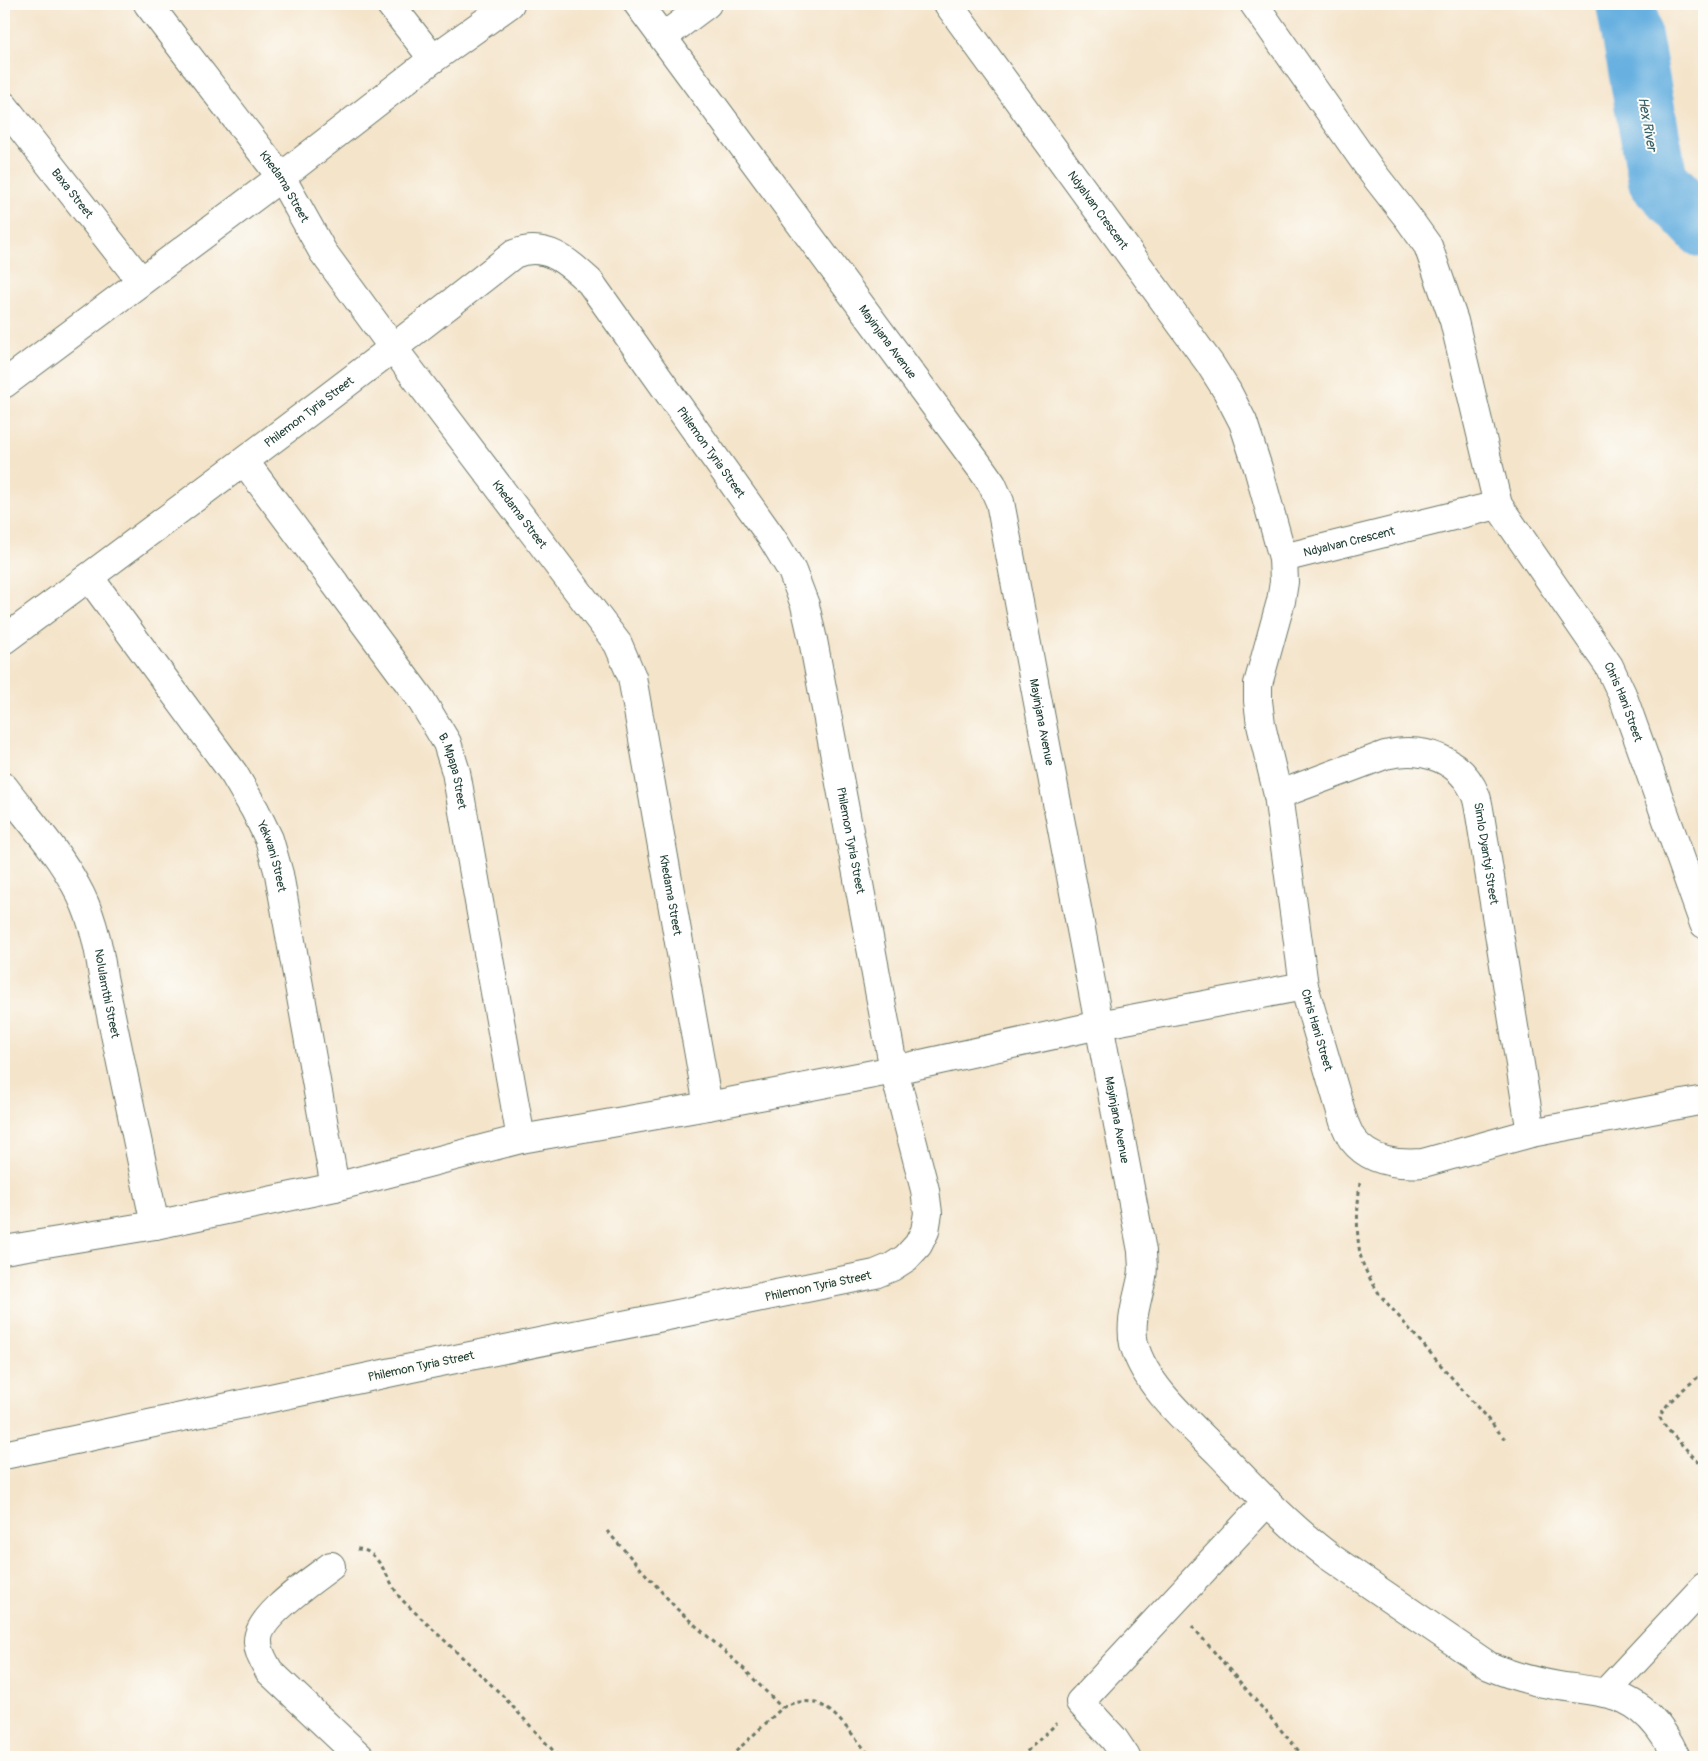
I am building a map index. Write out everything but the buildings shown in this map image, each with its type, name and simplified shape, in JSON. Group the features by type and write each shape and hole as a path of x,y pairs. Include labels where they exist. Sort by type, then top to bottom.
{"street":[{"name":"Khedama Street","path":"148,4 281,177 323,252 394,349 618,644 632,677 708,1106"},
{"path":"390,4 433,58"},
{"path":"4,384 281,177 433,58 510,4"},
{"name":"Mayinjana Avenue","path":"638,4 992,484 1000,502 1142,1251 1142,1275 1132,1331 1138,1355 1148,1374 1172,1405 1267,1502 1307,1540 1330,1557 1489,1666 1527,1680 1605,1693 1618,1696 1630,1702 1647,1714 1662,1730 1676,1757"},
{"path":"663,38 707,4"},
{"name":"Ndyalvan Crescent","path":"948,4 1204,356 1227,391 1243,422 1283,558 1498,505"},
{"path":"1254,4 1372,172 1428,246 1454,320 1498,505"},
{"name":"Baxa Street","path":"4,106 140,281"},
{"name":"Philemon Tyria Street","path":"4,640 245,462 394,349 514,254 525,249 536,250 566,260 590,282 772,538 792,571 805,605 894,1070 925,1190 928,1213 925,1231 918,1245 906,1258 875,1274 416,1367 4,1455"},
{"name":"B. Mpapa Street","path":"245,462 420,698 447,743 456,772 521,1139"},
{"name":"Chris Hani Street","path":"1498,505 1609,666 1622,694 1704,924"},
{"name":"Chris Hani Street","path":"1283,558 1284,582 1281,601 1258,684 1258,701 1261,725 1278,795 1304,986 1344,1122 1352,1139 1376,1158 1389,1162 1423,1164 1531,1133 1704,1100"},
{"name":"Yekwani Street","path":"89,577 234,774 269,839 280,874 335,1187"},
{"name":"Simlo Dyantyi Street","path":"1278,795 1400,751 1426,754 1440,758 1454,766 1466,778 1476,796 1480,815 1531,1133"},
{"name":"Nolulamthi Street","path":"4,787 76,886 90,917 100,950 103,977 155,1225"},
{"path":"4,1250 155,1225 335,1187 521,1139 708,1106 894,1070 1099,1025 1304,986"},
{"path":"1126,1757 1114,1739 1080,1702 1267,1502"},
{"path":"331,1566 272,1612 257,1640 260,1656 269,1670 360,1757"},
{"path":"1605,1693 1704,1587"}],"path":[{"path":"1364,1150 1358,1196 1359,1242 1363,1264 1380,1295 1505,1439"},
{"path":"1704,1372 1666,1406 1660,1418 1668,1430 1704,1468"},
{"path":"607,1531 677,1609 744,1669 782,1708"},
{"path":"331,1566 351,1551 359,1548 373,1554 401,1599 502,1695 559,1757"},
{"path":"1172,1603 1304,1757"},
{"path":"730,1757 787,1704 803,1701 826,1707 871,1757"},
{"path":"1022,1757 1080,1702"}],"waterway":[{"name":"Hex River","path":"1626,4 1658,180 1704,228"}]}
